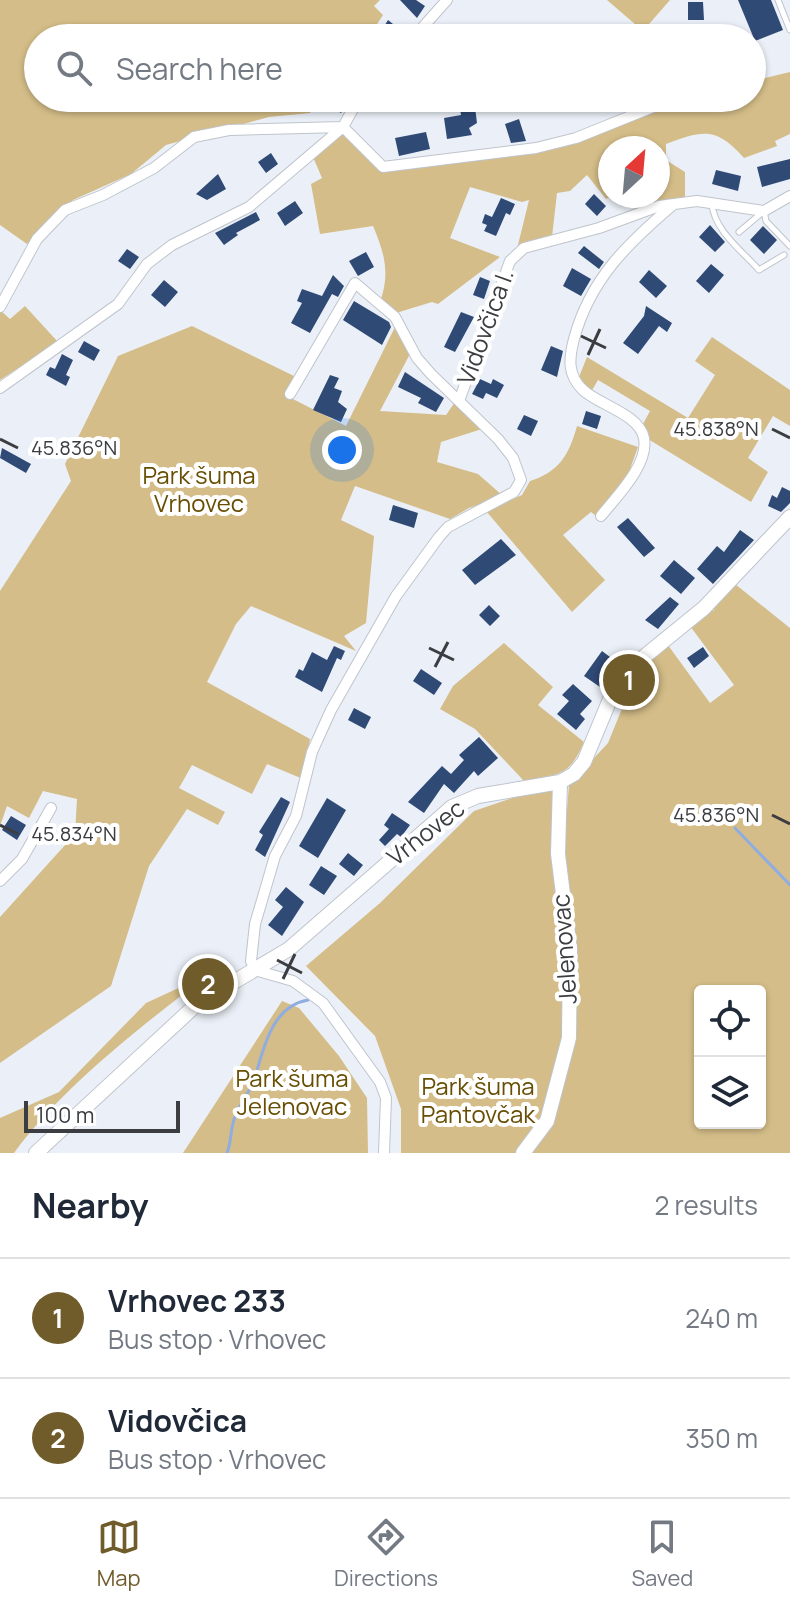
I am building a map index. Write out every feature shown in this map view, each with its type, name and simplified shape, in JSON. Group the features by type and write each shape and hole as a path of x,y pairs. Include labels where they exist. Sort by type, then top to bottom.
{"street":[{"path":"426,24 447,0"},
{"path":"0,388 118,304 147,264 172,245 249,207 343,127 351,112"},
{"path":"0,307 37,239 65,210 103,195 154,168 194,137 229,130 343,127 383,167 536,148 576,138 641,112"},
{"path":"764,211 790,196"},
{"path":"601,516 625,486 642,456 645,441 638,425 577,384 570,368 570,352 579,320 601,275 644,229 675,203"},
{"name":"Vidovčica I.","path":"459,401 506,270 517,253 675,203 712,203 764,211"},
{"path":"290,394 355,283 395,317 417,358 513,458 520,472 519,487 448,527 439,537 396,596 331,710 312,752 296,816 275,856 252,946 255,970 293,981 310,992 380,1082 386,1098 384,1153"},
{"path":"560,782 584,762 604,709 634,665 704,608 790,517"},
{"name":"Vrhovec","path":"36,1153 197,1004 289,949 452,807 478,796 560,782"},
{"name":"Jelenovac","path":"523,1153 547,1121 569,1038 570,950 558,854 560,782"},
{"path":"0,881 22,859 51,808"}],"lane":[{"path":"778,0 790,30"},
{"path":"712,203 713,216 727,236 759,270 784,255"},
{"path":"739,232 764,211 766,221 790,246"}],"green space":[{"path":"0,0 380,0 374,6 383,15 377,24 24,24 24,112 311,112 269,117 166,145 131,174 73,200 27,244 0,225"},
{"path":"607,0 670,0 649,24 635,24"},
{"path":"790,72 790,134 775,141 777,146 744,158 725,141 709,134 670,143 670,136 598,136 598,189 587,175 570,191 557,193 552,237 517,249 529,200 522,202 470,187 450,238 500,257 438,304 432,302 396,313 381,299 385,280 384,262 373,226 320,234 311,184 322,178 313,157 343,132 381,170 543,150 641,112 766,112 766,78"},
{"path":"670,163 685,172 685,199 670,201"},
{"path":"25,306 58,342 0,380 0,310 10,319"},
{"name":"Park šuma Vrhovec","path":"396,325 411,352 380,411 446,415 455,402 482,429 441,442 437,462 478,474 503,496 469,508 450,519 355,486 341,520 374,536 366,623 344,636 356,651 251,606 236,624 207,682 310,739 303,779 267,764 252,794 192,765 179,788 225,812 218,825 187,809 149,866 111,986 0,1063 0,917 75,834 77,799 43,791 29,818 7,806 0,826 0,591 71,481 65,464 118,356 192,326 296,377 285,395 346,426"},
{"path":"712,337 790,390 790,426 773,416 748,458 768,472 751,502 648,439 643,424 650,411 598,380 591,392 579,377 587,357 688,418 715,375 695,361"},
{"path":"577,426 638,447 629,472 596,516 591,512 563,535 605,580 572,612 486,511 522,495 530,481 556,467 566,454"},
{"name":"Park šuma Pantovčak","path":"735,584 790,628 790,1153 527,1153 550,1121 574,1030 579,983 563,857 569,785 608,743 639,667 665,641 710,703 734,685 690,626 711,609 714,611 713,607"},
{"path":"504,643 553,687 538,705 584,742 573,762 562,772 524,781 475,729 440,709 453,686"},
{"path":"539,789 554,790 565,938 567,1024 546,1112 519,1153 401,1153 401,1109 375,1036 306,966 380,903 474,811"},
{"path":"211,973 80,1080 14,1153 0,1153 0,1118 59,1092 146,1003"},
{"name":"Park šuma Jelenovac","path":"282,1001 299,1008 339,1056 367,1098 368,1153 183,1153"}],"building":[{"path":"400,0 416,0 425,6 417,18"},
{"path":"738,0 771,0 783,30 766,37 766,24 748,24"},
{"path":"688,2 703,2 704,20 688,20"},
{"path":"460,112 476,112 477,123 469,128 472,135 447,139 444,118 461,115"},
{"path":"519,119 526,141 511,143 505,124"},
{"path":"426,132 430,149 399,156 395,138"},
{"path":"271,153 278,164 266,173 258,162"},
{"path":"790,159 790,179 762,187 757,167"},
{"path":"716,170 741,176 738,191 712,184"},
{"path":"218,174 226,189 207,200 196,194"},
{"path":"594,194 598,198 598,208 604,208 597,216 585,204"},
{"path":"501,198 515,204 510,215 506,213 496,236 484,231 487,225 482,223 485,214 492,217"},
{"path":"295,201 303,213 285,226 277,213"},
{"path":"256,212 260,220 236,233 238,235 224,245 215,233"},
{"path":"710,225 725,242 715,252 699,237"},
{"path":"763,226 777,240 764,254 750,240"},
{"path":"584,246 604,262 599,269 578,253"},
{"path":"127,249 139,257 130,269 118,261"},
{"path":"366,252 374,267 358,276 349,261"},
{"path":"711,264 724,275 709,293 696,281"},
{"path":"572,268 591,279 581,296 563,286"},
{"path":"649,270 667,286 656,298 639,282"},
{"path":"333,275 344,286 338,297 332,294 310,333 291,323 302,303 297,301 302,289 322,296"},
{"path":"480,277 490,281 484,299 473,295"},
{"path":"164,280 178,292 165,307 151,295"},
{"path":"354,301 389,322 391,327 382,345 343,320"},
{"path":"646,306 672,323 667,332 659,326 638,354 623,343 644,316"},
{"path":"461,312 474,317 455,352 444,347"},
{"path":"84,341 100,350 94,361 78,352"},
{"path":"551,346 563,351 557,377 541,370"},
{"path":"62,354 73,360 66,375 70,377 66,386 46,375 50,367 55,369"},
{"path":"405,372 444,398 436,412 418,403 421,398 398,387"},
{"path":"330,375 339,378 334,388 342,391 338,402 347,409 341,422 313,410"},
{"path":"480,379 491,384 493,379 504,385 497,398 486,393 483,399 472,394"},
{"path":"586,411 601,416 597,429 582,424"},
{"path":"524,415 538,421 531,436 517,429"},
{"path":"2,448 31,464 26,473 0,458"},
{"path":"782,487 790,491 790,503 781,512 768,506 772,495 777,498"},
{"path":"393,505 418,513 414,528 389,520"},
{"path":"628,518 655,548 644,557 617,527"},
{"path":"740,530 754,540 713,584 697,569 717,546 724,552"},
{"path":"501,539 516,555 475,585 462,570"},
{"path":"674,560 695,578 681,594 660,576"},
{"path":"670,597 679,604 658,629 645,620"},
{"path":"489,605 500,616 490,626 479,615"},
{"path":"334,646 345,651 341,660 337,658 322,692 295,677 299,669 303,671 312,652 327,660"},
{"path":"703,647 709,656 694,668 687,658"},
{"path":"602,651 618,663 600,687 584,676"},
{"path":"421,669 442,683 434,695 413,681"},
{"path":"573,684 592,701 580,714 585,719 576,730 557,714 569,701 562,695"},
{"path":"354,708 371,717 365,729 348,720"},
{"path":"479,737 498,758 478,776 474,771 454,793 444,784 424,813 408,802 442,766 451,774 464,760 459,755"},
{"path":"281,797 290,802 265,857 255,850 263,835 259,832"},
{"path":"327,798 346,810 318,858 299,846"},
{"path":"392,813 410,825 401,837 397,834 385,846 379,840 389,829 384,825"},
{"path":"11,816 26,825 17,840 2,830"},
{"path":"348,853 363,865 354,876 339,864"},
{"path":"321,866 337,876 324,895 309,885"},
{"path":"286,887 304,902 282,936 268,925 283,907 275,900"}],"waterway":[{"path":"735,828 790,885"},
{"path":"227,1153 233,1121 253,1082 271,1030 286,1010 308,1000"}],"place":[{"name":"Vrhovec 233","path":"629,680"},
{"name":"Vidovčica","path":"208,984"}]}
